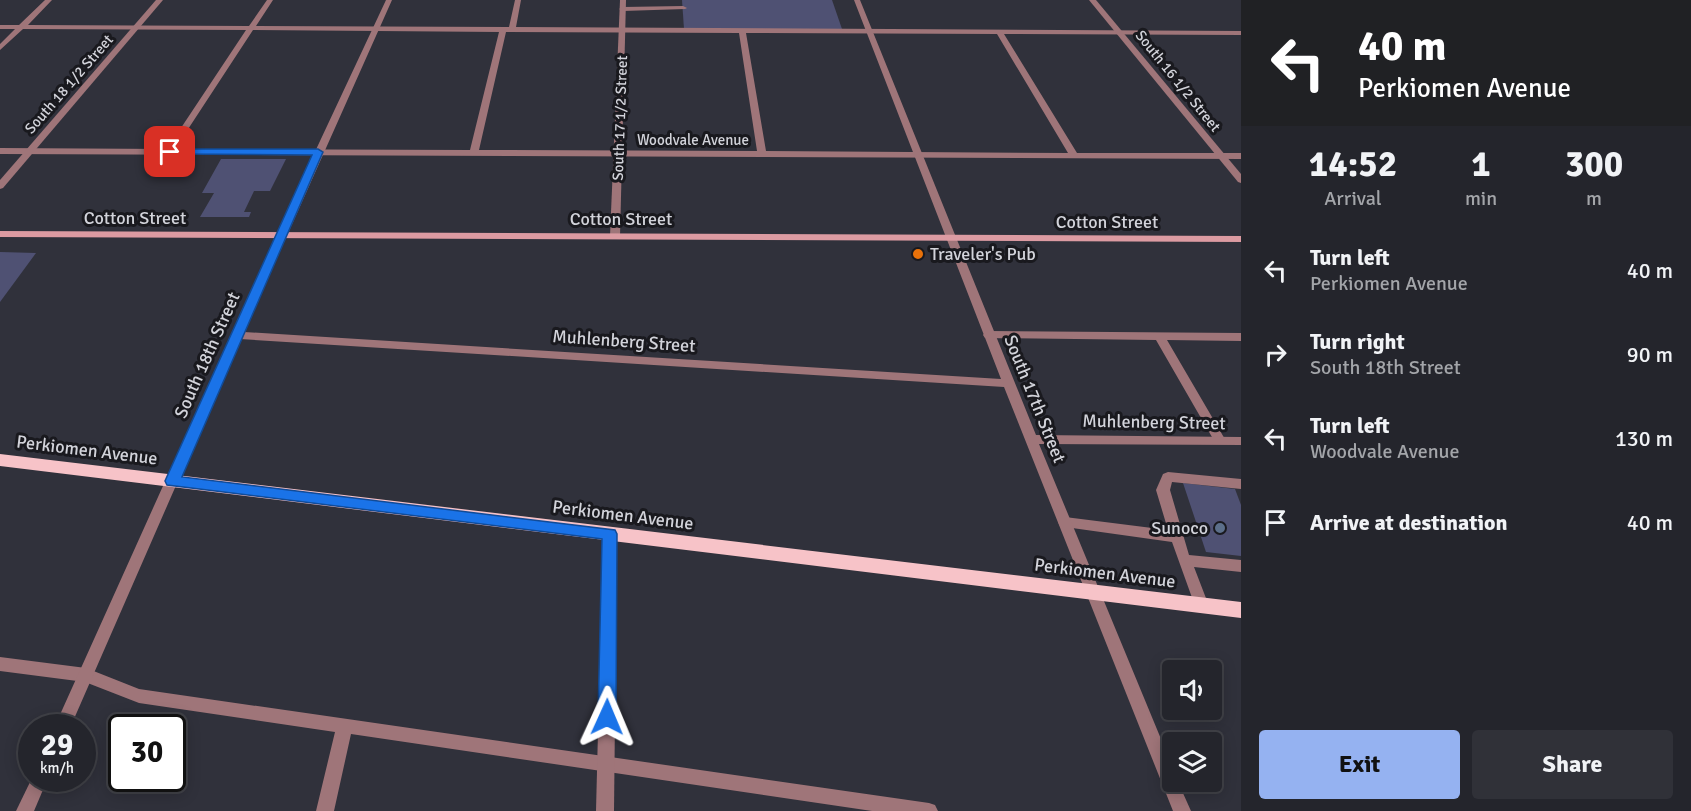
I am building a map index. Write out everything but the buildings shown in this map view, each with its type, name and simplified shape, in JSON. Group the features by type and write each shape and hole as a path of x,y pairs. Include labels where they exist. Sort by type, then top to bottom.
{"main road":[{"name":"Perkiomen Avenue","path":"0,460 1241,610"}],"street":[{"path":"0,48 49,0"},
{"name":"South 18 1/2 Street","path":"0,186 160,0"},
{"path":"170,152 270,0"},
{"name":"South 18th Street","path":"68,714 318,152 389,0"},
{"path":"474,153 518,0"},
{"name":"South 17th Street","path":"857,0 989,335 1182,811"},
{"name":"South 16 1/2 Street","path":"1092,0 1241,180"},
{"path":"623,4 682,8"},
{"name":"South 17 1/2 Street","path":"615,236 623,4"},
{"path":"0,27 1240,34"},
{"path":"742,31 762,154"},
{"path":"999,32 1074,155"},
{"name":"Woodvale Avenue","path":"0,151 1241,156"},
{"name":"Cotton Street","path":"0,234 1241,239"},
{"name":"Muhlenberg Street","path":"237,335 1009,383"},
{"path":"989,335 1241,337"},
{"path":"1159,336 1220,441"},
{"name":"Muhlenberg Street","path":"1032,439 1241,441"},
{"path":"1202,606 1184,560 1163,490 1168,477 1241,484"},
{"path":"1065,522 1178,537"},
{"path":"605,811 610,534"},
{"path":"1184,560 1241,566"},
{"path":"0,664 86,675 140,696 606,763 883,808 929,811"},
{"path":"325,811 345,725"},
{"path":"25,811 34,792"}],"place":[{"name":"Traveler's Pub","path":"918,254"},
{"name":"Sunoco","path":"1220,528"}],"route":[{"path":"170,152 318,152 173,481 610,534 607,717"}]}
